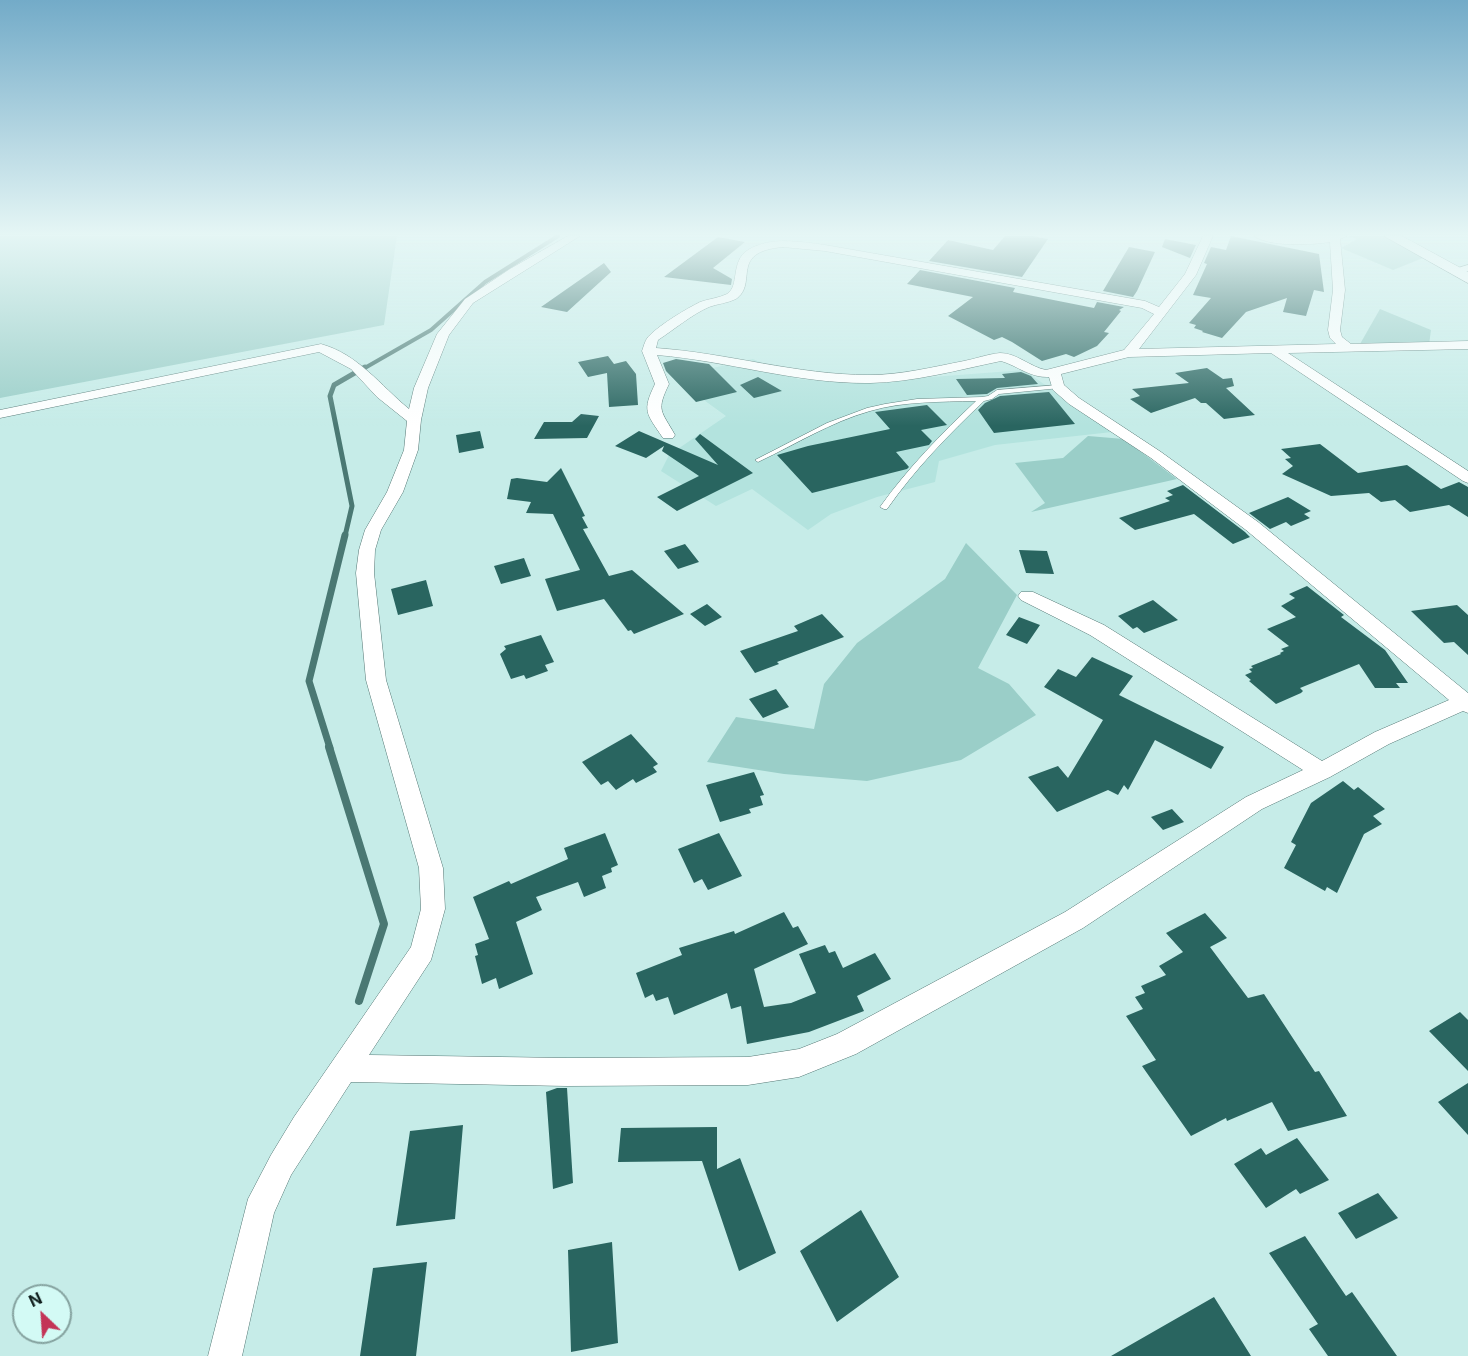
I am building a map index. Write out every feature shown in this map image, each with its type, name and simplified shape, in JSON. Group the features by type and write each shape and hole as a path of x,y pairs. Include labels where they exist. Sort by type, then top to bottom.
{"street":[{"path":"225,1356 259,1210 281,1165 423,952 433,909 431,868 376,680 365,573 367,550 374,530 395,492 411,450 414,420 421,388 435,352 443,334 472,299"},
{"path":"668,435 654,411 653,403 662,384 648,351 653,338 704,306 723,299"},
{"path":"1112,299 1138,304 1162,314"},
{"path":"1130,353 1173,299"},
{"path":"1338,299 1334,330 1336,338 1347,347"},
{"path":"1141,339 1161,352"},
{"path":"1056,380 1130,353 1468,345"},
{"path":"0,414 321,348 327,349 356,366 382,394 414,420"},
{"path":"1295,362 1306,348"},
{"path":"1271,349 1295,362 1468,478"},
{"path":"345,1068 567,1072 748,1071 799,1063 846,1044 1074,920 1254,803 1322,771 1382,738 1467,702 1252,526 1156,455 1074,401 1056,380 1035,373 1016,361 1001,357 901,376 836,378 775,371 700,355 648,351"},
{"path":"1027,596 1097,630 1322,771"}],"lane":[{"path":"758,460 841,419 873,408 918,400 990,398 997,392 1056,380"},
{"path":"884,507 930,448 982,399"}],"shaded area":[{"path":"753,359 798,379 853,383 1024,370 1112,432 995,445 939,461 935,482 877,497 831,514 808,530 752,489 716,506 661,471 669,455 726,416 672,377"}],"green space":[{"path":"0,299 388,299 384,325 0,398"},
{"path":"1380,309 1431,330 1429,345 1360,344"},
{"path":"1088,436 1124,439 1177,479 1031,512 1045,503 1015,463 1063,458"},
{"path":"966,543 1017,595 978,668 1009,684 1036,715 961,760 867,781 784,774 707,762 736,717 814,729 824,684 857,643 945,579"}],"building":[{"path":"552,299 581,299 567,312 541,307"},
{"path":"970,299 1050,299 1094,308 1097,302 1124,307 1119,310 1121,311 1104,332 1109,333 1097,346 1074,357 1066,354 1042,361 1002,337 994,340 948,316"},
{"path":"1210,299 1283,299 1246,312 1222,338 1202,332 1194,328 1196,325 1189,323"},
{"path":"1287,299 1311,299 1306,316 1283,312"},
{"path":"608,356 614,364 626,361 636,374 638,405 609,407 607,373 588,377 578,362"},
{"path":"676,359 709,364 737,392 696,402 666,371 663,363"},
{"path":"1207,368 1223,379 1232,378 1234,386 1226,388 1255,415 1224,419 1206,403 1201,403 1195,398 1151,413 1130,399 1140,396 1132,389 1189,383 1175,373"},
{"path":"1021,372 1031,376 1038,384 997,388 987,394 967,395 956,379 1005,378 1002,374"},
{"path":"758,377 782,391 754,398 740,385"},
{"path":"1049,392 1075,424 994,433 978,410 985,403 1000,396"},
{"path":"927,405 947,425 921,430 932,441 929,445 896,452 909,467 907,469 812,493 777,455 808,446 890,429 875,412"},
{"path":"581,414 599,416 587,438 534,439 544,422 572,422"},
{"path":"480,431 484,448 459,453 456,435"},
{"path":"639,431 718,465 695,439 700,434 753,473 677,511 657,497 699,476 662,451 664,446 646,458 615,446"},
{"path":"1320,444 1358,473 1407,465 1441,489 1459,482 1468,487 1468,517 1449,505 1410,512 1395,500 1381,502 1369,493 1331,496 1282,474 1293,466 1285,459 1291,458 1281,449"},
{"path":"561,468 585,516 582,517 588,528 583,529 609,576 632,570 684,614 634,634 631,630 628,631 604,599 557,611 545,579 580,570 553,514 526,513 531,502 507,499 511,479 547,482"},
{"path":"1183,485 1250,537 1233,544 1194,514 1135,530 1119,518 1170,501 1165,498 1173,495 1167,491"},
{"path":"1288,497 1311,511 1304,514 1310,518 1291,526 1286,522 1270,529 1249,513"},
{"path":"685,544 699,562 678,569 664,551"},
{"path":"1019,550 1047,551 1054,574 1026,573"},
{"path":"524,558 531,576 501,584 494,566"},
{"path":"426,580 433,606 398,615 391,589"},
{"path":"1307,586 1344,615 1341,617 1385,650 1408,683 1396,683 1400,688 1375,688 1359,664 1300,688 1303,691 1301,693 1276,704 1249,681 1251,680 1245,675 1252,672 1249,669 1253,668 1251,666 1281,654 1284,651 1281,649 1289,646 1267,629 1296,617 1281,606 1295,598 1289,594"},
{"path":"1153,600 1178,620 1144,633 1137,627 1133,629 1118,616"},
{"path":"707,604 722,617 705,626 690,614"},
{"path":"1457,605 1468,615 1468,655 1454,642 1444,643 1411,611"},
{"path":"822,614 844,637 777,662 779,664 755,673 740,651 798,631 794,626"},
{"path":"1019,617 1040,625 1027,644 1006,635"},
{"path":"541,635 554,662 545,665 548,671 526,679 524,675 511,679 500,654 506,649 504,646"},
{"path":"1092,657 1133,676 1119,695 1224,747 1211,769 1155,740 1128,790 1124,785 1118,795 1108,790 1057,812 1028,777 1058,766 1068,778 1103,720 1044,687 1058,669 1076,677"},
{"path":"776,689 789,707 763,718 749,699"},
{"path":"631,734 658,764 653,767 657,772 636,783 633,779 616,790 608,781 601,785 582,762"},
{"path":"754,772 764,795 760,796 763,805 749,809 751,813 720,822 706,785"},
{"path":"1343,781 1354,790 1358,787 1385,809 1373,816 1382,824 1364,834 1337,893 1327,887 1325,891 1284,868 1296,845 1291,842 1311,803"},
{"path":"1172,809 1184,822 1163,830 1151,817"},
{"path":"605,833 618,865 611,868 612,872 602,876 606,888 584,897 578,882 536,897 542,910 516,922 533,974 499,989 496,978 482,984 475,956 478,955 475,944 489,939 473,897 509,881 511,884 568,859 564,848"},
{"path":"719,833 742,876 708,890 702,879 694,883 678,849"},
{"path":"784,912 793,928 798,926 808,944 754,969 764,1007 791,1003 816,993 799,954 825,945 829,953 835,951 843,968 875,953 891,979 857,996 864,1011 809,1032 747,1044 741,1006 731,1009 727,993 674,1015 668,997 656,1001 653,994 645,998 636,973 682,955 679,948 734,931 735,934"},
{"path":"1205,913 1227,938 1210,947 1248,998 1264,994 1315,1072 1319,1071 1347,1116 1288,1131 1272,1102 1227,1121 1226,1118 1191,1136 1142,1066 1156,1060 1126,1016 1143,1009 1135,997 1145,993 1141,986 1166,975 1159,966 1183,952 1166,933"},
{"path":"1460,1012 1468,1020 1468,1071 1429,1031"},
{"path":"1468,1083 1468,1135 1438,1102"},
{"path":"557,1088 567,1088 573,1183 553,1189 546,1092"},
{"path":"463,1125 455,1219 396,1226 410,1131"},
{"path":"717,1127 717,1169 740,1158 776,1253 739,1271 702,1161 618,1162 621,1128"},
{"path":"1297,1138 1329,1180 1300,1194 1296,1189 1266,1208 1234,1164 1261,1148 1266,1155"},
{"path":"1378,1193 1398,1218 1356,1239 1338,1213"},
{"path":"861,1210 899,1277 837,1322 800,1251"},
{"path":"1305,1236 1346,1296 1352,1292 1397,1356 1328,1356 1309,1329 1318,1324 1269,1253"},
{"path":"612,1242 618,1343 571,1352 568,1250"},
{"path":"427,1262 416,1356 360,1356 373,1268"},
{"path":"1214,1297 1251,1356 1111,1356"}],"waterway":[{"path":"363,369 431,330 466,299"},
{"path":"345,536 352,506 330,396 334,385 365,367"},
{"path":"330,748 309,681 345,535"},
{"path":"329,747 384,924 359,1001"}]}
